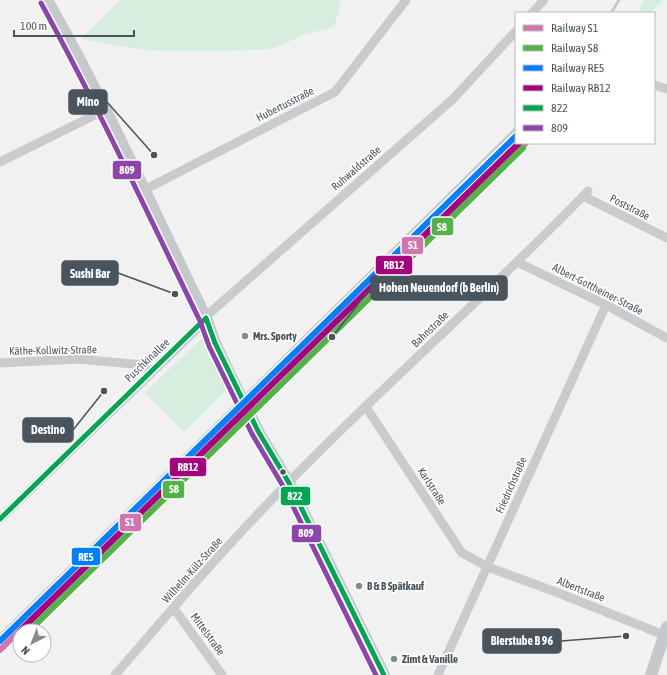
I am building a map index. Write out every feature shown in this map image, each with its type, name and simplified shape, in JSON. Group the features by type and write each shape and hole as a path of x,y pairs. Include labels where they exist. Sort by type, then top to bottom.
{"main road":[{"path":"47,0 69,38 105,110 206,318 215,343 234,383 258,431 289,483 384,675"},
{"path":"650,675 666,631"}],"street":[{"name":"Hubertusstraße","path":"144,190 335,92 406,0"},
{"path":"533,12 544,0"},
{"name":"Ruhwaldstraße","path":"206,318 453,99 515,32"},
{"path":"655,85 667,89"},
{"path":"0,162 105,110"},
{"name":"Poststraße","path":"585,194 667,238"},
{"name":"Bahnstraße","path":"289,483 585,194"},
{"name":"Albert-Gottheiner-Straße","path":"517,262 667,338"},
{"name":"Friedrichstraße","path":"438,675 606,306"},
{"name":"Puschkinallee","path":"0,519 206,318"},
{"name":"Käthe-Kollwitz-Straße","path":"0,363 76,359 144,365 151,372"},
{"name":"Karlstraße","path":"366,407 462,553 488,567"},
{"name":"Wilhelm-Külz-Straße","path":"115,675 257,515 289,483"},
{"name":"Albertstraße","path":"488,567 666,631"},
{"name":"Mittelstraße","path":"173,609 222,675"}],"green space":[{"path":"120,0 341,0 334,27 306,34 272,49 222,51 144,50 81,39"},
{"path":"644,0 663,0 651,12 638,12"},
{"path":"203,338 227,390 184,432 145,393"}],"railway":[{"path":"612,12 619,0"},
{"path":"0,635 515,129"}],"rail line":[{"name":"RE5","path":"0,641 515,137"},
{"name":"RB12","path":"28,623 518,144"},
{"name":"S1","path":"0,650 410,248 525,144"},
{"name":"S8","path":"37,623 523,148"}],"transit line":[{"name":"809","path":"41,3 83,82 122,161 200,321 209,346 252,434 283,486 376,675"},
{"name":"822","path":"206,318 215,343 258,431 289,483 384,675"},
{"name":"822","path":"0,519 206,318"}],"place":[{"name":"Mino","path":"154,155"},
{"name":"Sushi Bar","path":"175,294"},
{"name":"Mrs. Sporty","path":"245,336"},
{"name":"Hohen Neuendorf (b Berlin)","path":"332,337"},
{"name":"Destino","path":"104,391"},
{"name":"B & B Spätkauf","path":"359,586"},
{"name":"Bierstube B 96","path":"626,636"},
{"name":"Zimt & Vanille","path":"394,659"}]}
